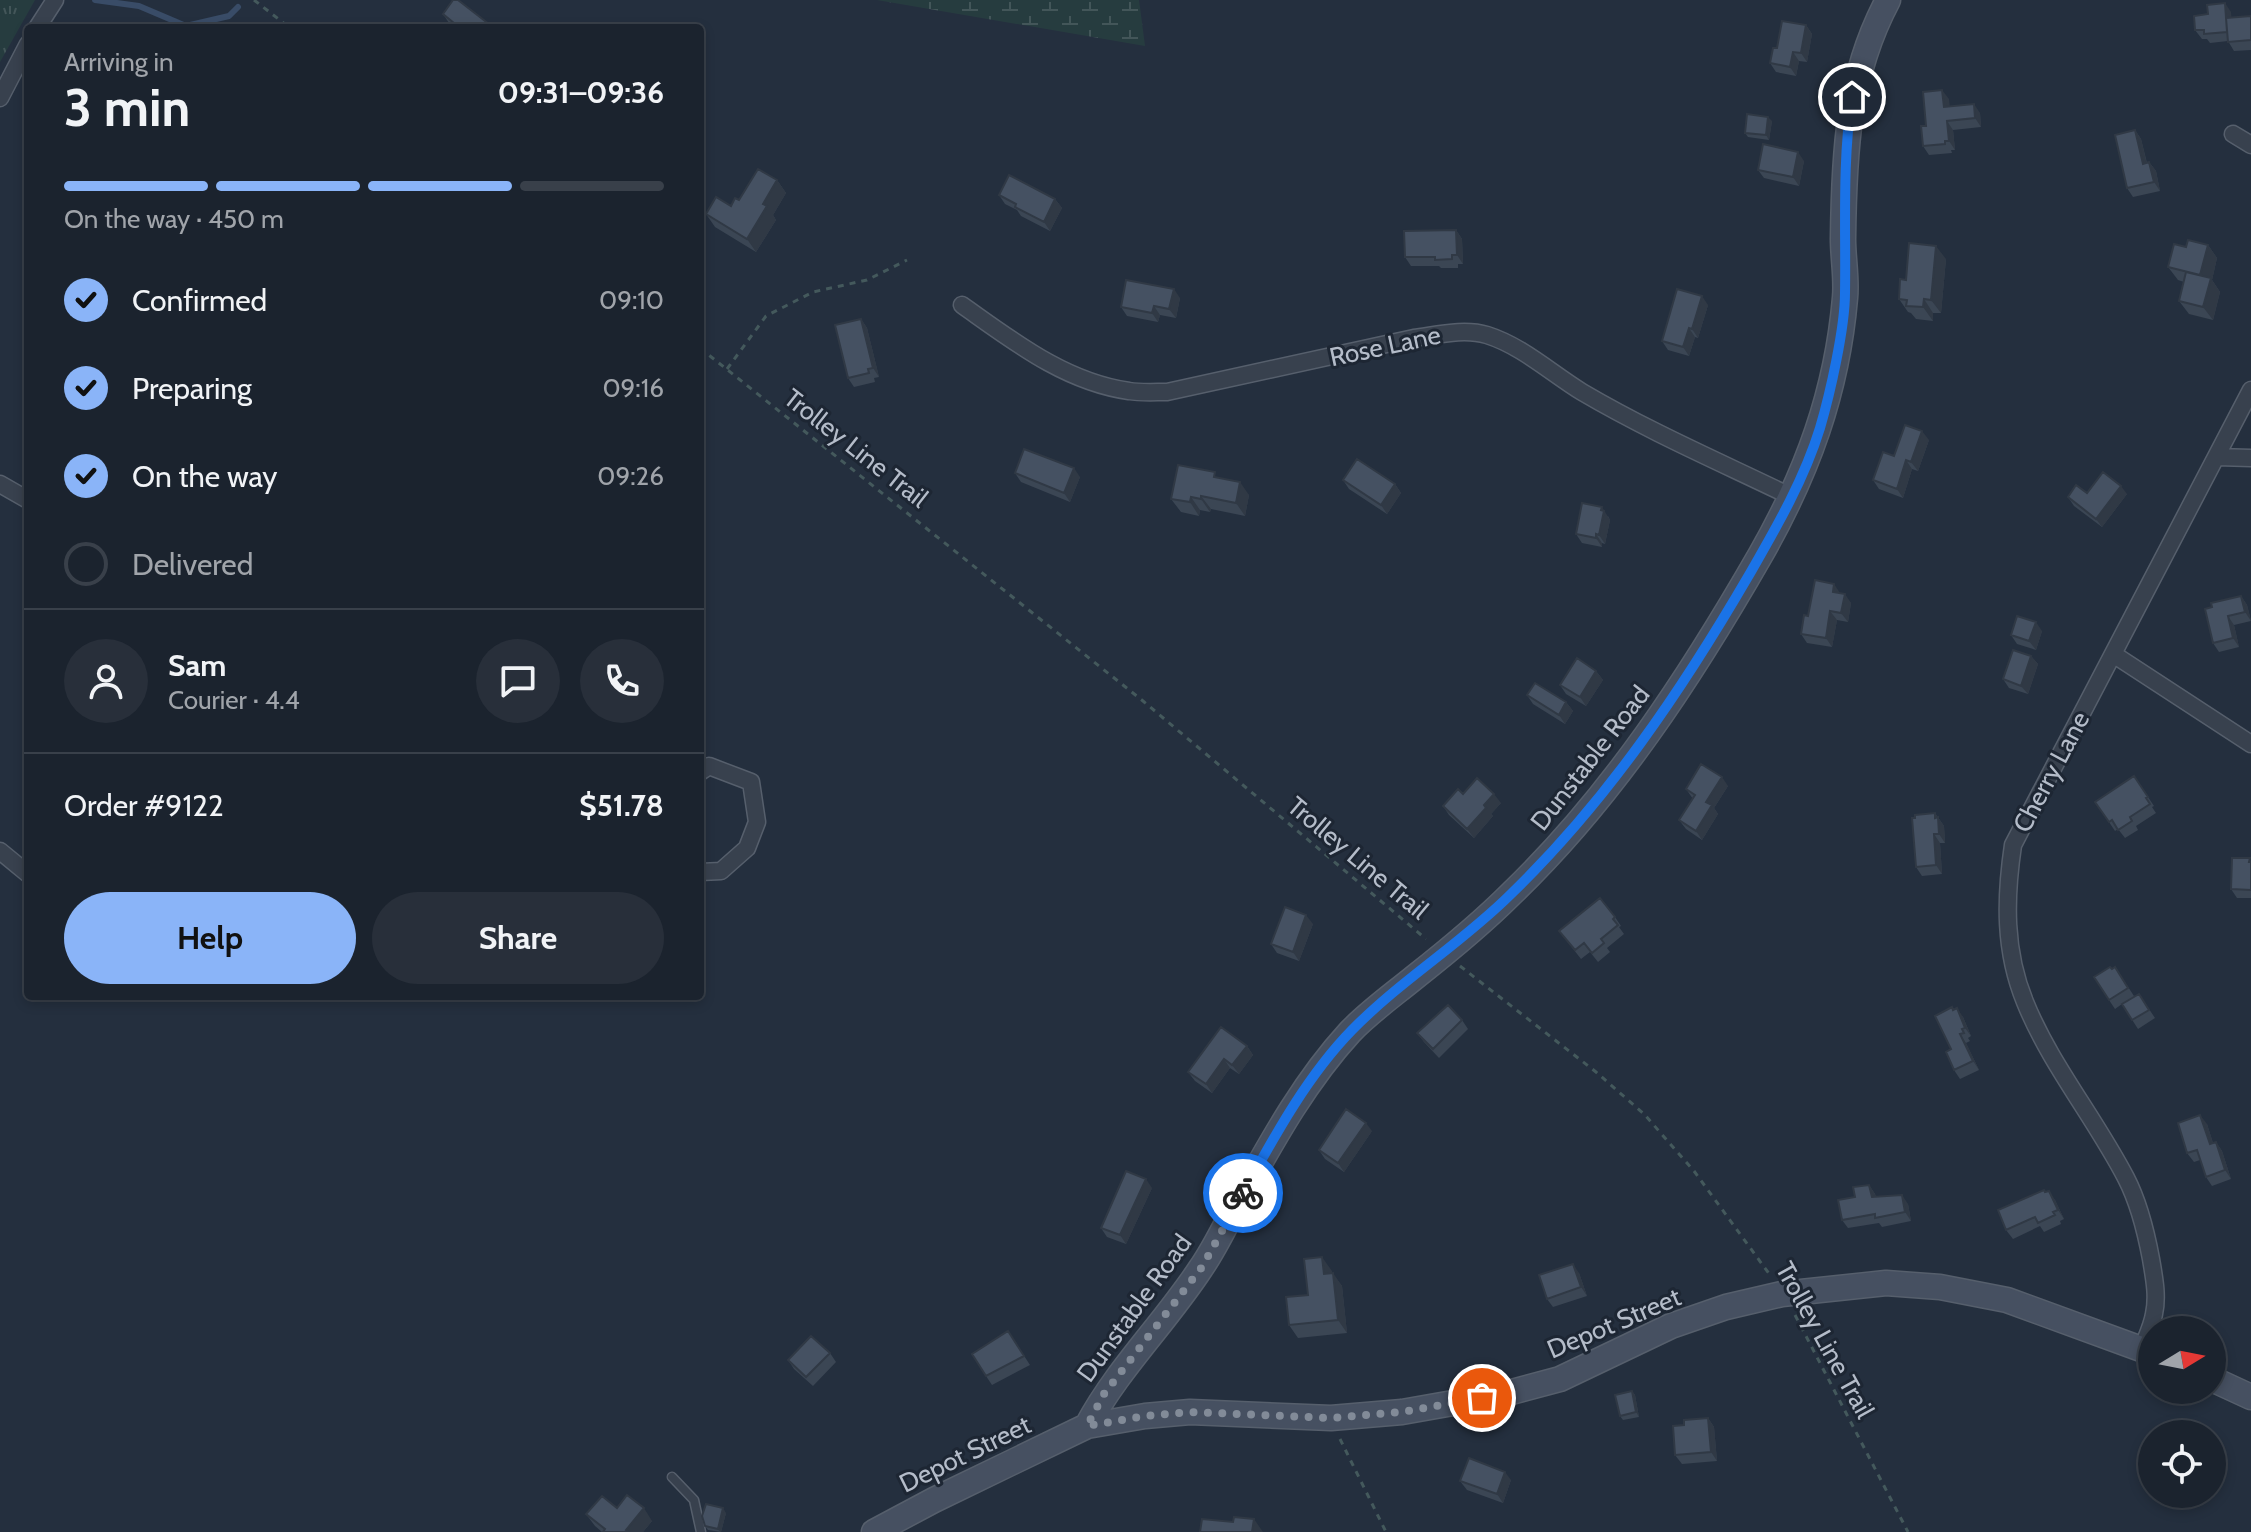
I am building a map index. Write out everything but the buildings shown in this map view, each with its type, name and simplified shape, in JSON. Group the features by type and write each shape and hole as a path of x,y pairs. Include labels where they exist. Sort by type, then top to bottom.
{"street":[{"path":"40,24 55,0"},
{"name":"Dunstable Road","path":"1087,1426 1104,1394 1202,1267 1252,1178 1318,1072 1352,1030 1510,895 1551,854 1644,740 1719,627 1792,497 1820,428 1845,296 1845,142 1852,97 1865,54 1888,0"},
{"path":"0,98 24,52"},
{"path":"2233,134 2251,145"},
{"name":"Rose Lane","path":"962,305 1020,347 1071,374 1129,391 1167,392 1414,338 1455,332 1484,334 1509,344 1583,392 1686,447 1792,497"},
{"name":"Cherry Lane","path":"2154,1316 2156,1296 2148,1242 2139,1210 2126,1179 2038,1032 2024,999 2013,959 2006,891 2013,845 2251,390"},
{"path":"2217,457 2251,458"},
{"path":"0,484 24,498"},
{"path":"2113,654 2251,744"},
{"path":"704,769 709,766 751,782 757,822 747,848 721,871 704,872"},
{"path":"0,851 24,871"},
{"name":"Depot Street","path":"874,1532 1087,1426 1190,1412 1331,1418 1402,1412 1504,1394 1560,1379 1671,1326 1726,1307 1782,1294 1886,1283 1940,1287 2007,1300 2138,1348"},
{"path":"2226,1385 2251,1397"}],"lane":[{"path":"672,1477 694,1500 701,1532"}],"path":[{"path":"254,0 285,24"},
{"path":"727,369 766,316 813,292 867,280 907,260"},
{"name":"Trolley Line Trail","path":"704,351 1143,701 1444,953 1596,1072 1644,1114 1694,1171 1797,1317 1908,1532"},
{"path":"1331,1418 1386,1532"}],"green space":[{"path":"0,0 35,0 0,62"},
{"path":"877,0 1139,0 1145,46"}],"waterway":[{"path":"95,0 139,6 181,24"},
{"path":"195,24 229,16 238,7"}],"way so far":[{"path":"1243,1193 1202,1267 1104,1394 1087,1426 1190,1412 1331,1418 1402,1412 1482,1398"}],"route":[{"path":"1243,1193 1318,1072 1352,1030 1465,937 1551,854 1589,810 1644,740 1719,627 1763,550 1796,490 1820,428 1831,379 1845,296 1845,142 1852,97"}]}
